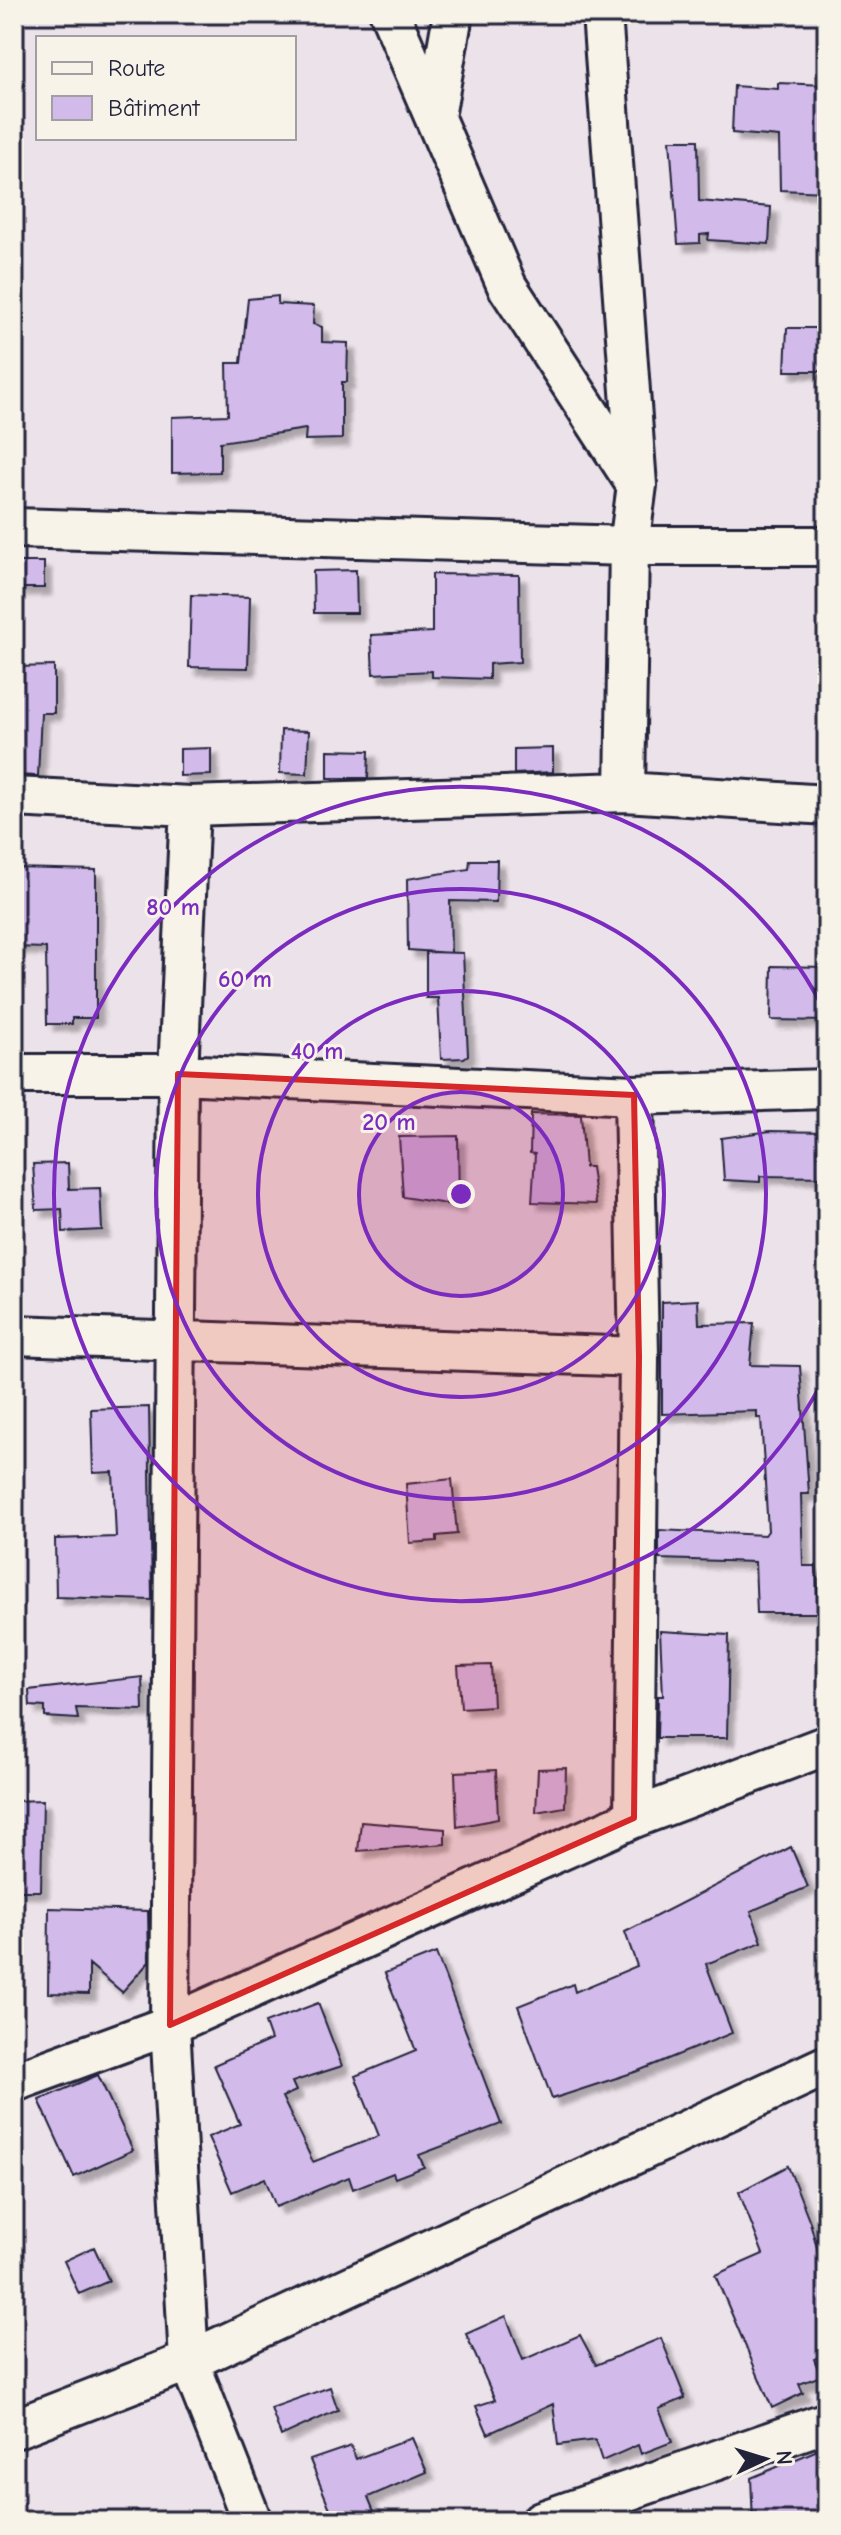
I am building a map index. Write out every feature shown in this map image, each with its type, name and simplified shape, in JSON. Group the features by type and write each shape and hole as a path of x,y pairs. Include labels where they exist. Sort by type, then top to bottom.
{"street":[{"path":"390,14 507,286 637,485"},
{"path":"435,117 453,14"},
{"path":"602,14 637,485 629,546 625,792"},
{"path":"14,528 629,546 827,546"},
{"path":"14,797 190,806 625,792 827,805"},
{"path":"190,806 178,1074 170,2025 189,2361 252,2521"},
{"path":"14,1074 178,1074 634,1095 827,1089"},
{"path":"634,1095 639,1357 634,1818"},
{"path":"14,1335 176,1338 639,1357"},
{"path":"14,2082 170,2025 634,1818 827,1745"},
{"path":"14,2429 189,2361 827,2065"},
{"path":"541,2521 827,2422"}],"highlighted area":[{"path":"178,1074 634,1095 639,1357 634,1818 170,2025 176,1338"}],"building":[{"path":"778,83 827,85 827,192 780,190 779,137 732,133 734,86 778,89"},
{"path":"670,140 698,140 699,201 771,207 769,244 708,240 709,234 700,235 700,243 678,244"},
{"path":"278,296 278,304 314,306 313,324 322,327 322,342 348,343 347,382 342,382 342,439 305,440 306,429 220,442 220,472 172,473 172,417 228,415 227,363 241,363 248,299"},
{"path":"787,328 827,328 827,371 785,371"},
{"path":"14,562 44,562 44,588 14,588"},
{"path":"356,570 357,613 314,613 313,571"},
{"path":"432,574 519,575 520,662 489,664 489,679 432,677 432,671 373,674 371,635 432,632"},
{"path":"191,595 250,597 248,668 189,667"},
{"path":"54,666 54,713 41,713 38,776 14,775 14,667"},
{"path":"281,730 309,731 307,774 280,773"},
{"path":"211,748 211,775 180,776 180,749"},
{"path":"553,748 553,772 514,774 514,749"},
{"path":"328,750 369,751 368,778 328,778"},
{"path":"470,860 497,860 496,902 450,901 451,953 408,950 407,879 469,869"},
{"path":"14,868 96,870 96,1018 72,1018 72,1024 47,1024 46,948 14,947"},
{"path":"426,952 463,953 468,1055 464,1058 441,1059 438,998 426,998"},
{"path":"772,966 827,967 827,1021 771,1020"},
{"path":"531,1114 581,1115 585,1167 591,1167 596,1204 532,1202 535,1154 530,1153"},
{"path":"770,1131 827,1132 827,1177 760,1176 760,1182 724,1180 721,1138"},
{"path":"458,1136 459,1206 403,1197 399,1137"},
{"path":"68,1163 69,1189 100,1188 102,1230 63,1232 62,1209 36,1210 33,1164"},
{"path":"698,1300 699,1324 754,1323 750,1365 800,1366 809,1494 801,1494 803,1566 816,1566 819,1613 757,1613 755,1562 659,1559 659,1530 765,1535 768,1531 761,1418 757,1418 757,1411 662,1414 662,1302"},
{"path":"149,1407 152,1600 56,1597 55,1539 116,1537 113,1472 93,1473 91,1409"},
{"path":"452,1479 457,1534 437,1536 437,1541 410,1543 406,1484"},
{"path":"660,1631 729,1635 727,1738 657,1738 658,1696 663,1696"},
{"path":"491,1665 493,1706 461,1708 458,1666"},
{"path":"142,1677 143,1710 76,1708 78,1719 45,1717 45,1707 30,1706 29,1690"},
{"path":"566,1768 565,1807 536,1812 538,1769"},
{"path":"496,1770 498,1819 457,1827 455,1772"},
{"path":"43,1800 41,1891 17,1891 14,1801"},
{"path":"361,1822 445,1829 445,1844 358,1851"},
{"path":"791,1847 808,1887 751,1911 762,1942 706,1964 732,2033 638,2071 552,2099 518,2006 573,1984 575,1992 637,1966 625,1932"},
{"path":"49,1908 148,1911 149,1962 122,1992 89,1964 89,1994 48,1993"},
{"path":"436,1953 501,2124 419,2155 424,2167 395,2178 393,2173 353,2189 349,2177 276,2207 265,2178 232,2192 208,2137 240,2124 214,2065 271,2040 265,2023 318,2003 342,2066 292,2082 296,2091 282,2097 313,2162 379,2136 355,2076 416,2051 385,1973"},
{"path":"98,2075 133,2150 74,2177 39,2100"},
{"path":"788,2166 810,2222 827,2284 827,2354 814,2359 821,2376 799,2384 803,2393 772,2408 715,2275 763,2254 739,2192"},
{"path":"94,2247 109,2281 79,2294 64,2261"},
{"path":"506,2316 523,2360 580,2335 596,2365 661,2338 685,2398 659,2409 672,2442 641,2454 638,2445 602,2461 595,2440 558,2445 553,2404 488,2434 476,2406 495,2400 466,2334"},
{"path":"330,2387 338,2410 281,2436 271,2408"},
{"path":"412,2438 427,2472 368,2497 378,2521 335,2521 310,2460 351,2446 356,2459"},
{"path":"827,2446 827,2521 753,2521 751,2478"}]}
